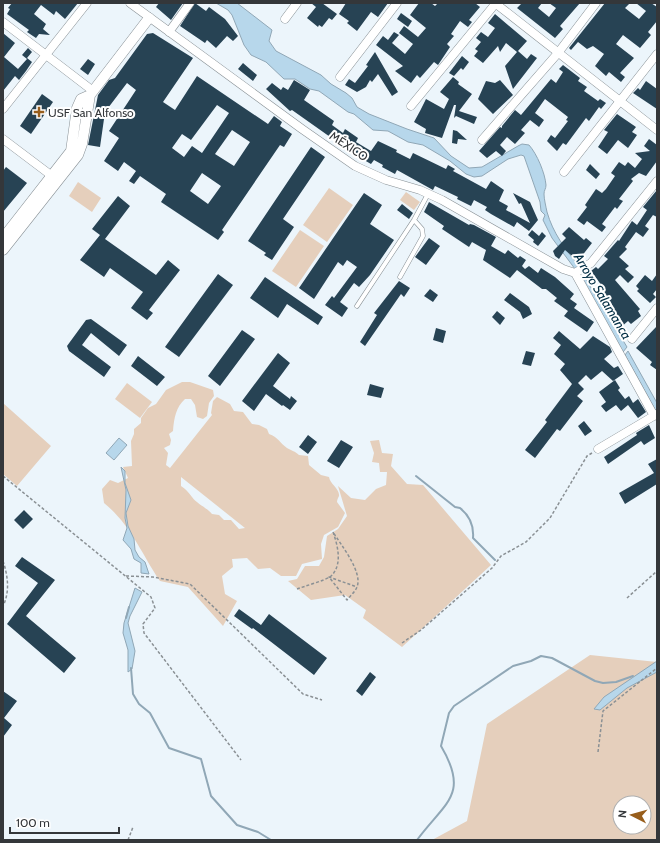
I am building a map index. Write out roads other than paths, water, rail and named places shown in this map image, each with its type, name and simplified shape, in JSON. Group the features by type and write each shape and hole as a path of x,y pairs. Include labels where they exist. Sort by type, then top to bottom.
{"street":[{"path":"3,109 87,3"},
{"name":"MÉXICO","path":"130,3 355,166 386,180 404,184 428,194 469,214 563,269 579,272"},
{"path":"169,32 190,3"},
{"path":"285,19 297,3"},
{"path":"340,77 397,3"},
{"path":"411,106 496,3 657,130"},
{"path":"482,140 558,52 596,3"},
{"path":"3,250 55,178 71,151 77,108 81,99 92,93 149,18"},
{"path":"3,22 92,93"},
{"path":"564,172 657,54"},
{"path":"3,139 55,178"},
{"path":"3,238 55,178"},
{"path":"598,449 656,415 579,272 591,263 657,181"},
{"path":"632,339 657,308"}],"lane":[{"path":"357,306 414,220 428,194"},
{"path":"400,277 424,236 422,229 414,220"}],"water":[{"path":"216,3 237,3 272,30 269,41 276,51 321,75 331,84 352,98 357,107 369,114 434,138 451,156 469,168 482,167 522,144 529,145 538,158 544,175 546,188 544,198 550,220 560,240 579,266 575,269 552,238 543,220 545,215 541,211 540,202 524,156 521,155 508,159 482,176 474,177 466,174 450,161 423,145 408,142 388,131 373,130 354,114 348,112 319,91 310,89 295,79 284,79 266,62 251,55 244,45 232,15 228,10"},
{"path":"584,276 627,347 623,352 581,278"},
{"path":"628,351 657,403 657,413 625,355"},
{"path":"119,438 127,445 114,460 106,453"},
{"path":"121,467 125,471 125,483 131,500 126,513 128,526 134,539 135,550 139,557 145,562 149,574 141,573 141,563 134,559 131,549 123,540 127,528 125,518 126,490"},
{"path":"135,588 142,592 128,623 135,651 132,669 128,672 128,650 123,633 124,623"},
{"path":"657,661 657,672 627,688 600,710 594,709 604,697"}],"waterway":[{"path":"416,476 466,514 471,522 473,538 495,560"},
{"path":"126,618 129,607"},
{"name":"Arroyo Salamanca","path":"417,840 445,806 454,787 453,776 449,763 441,746 449,713 454,706 513,666 531,661 541,656 552,658 595,681 603,683 616,682 633,676"},
{"path":"131,668 133,694 139,704 150,713 169,748 201,759 211,796 237,825 258,832 271,840"},
{"path":"305,840 315,840"}],"place":[{"name":"USF San Alfonso","path":"39,112"}]}
